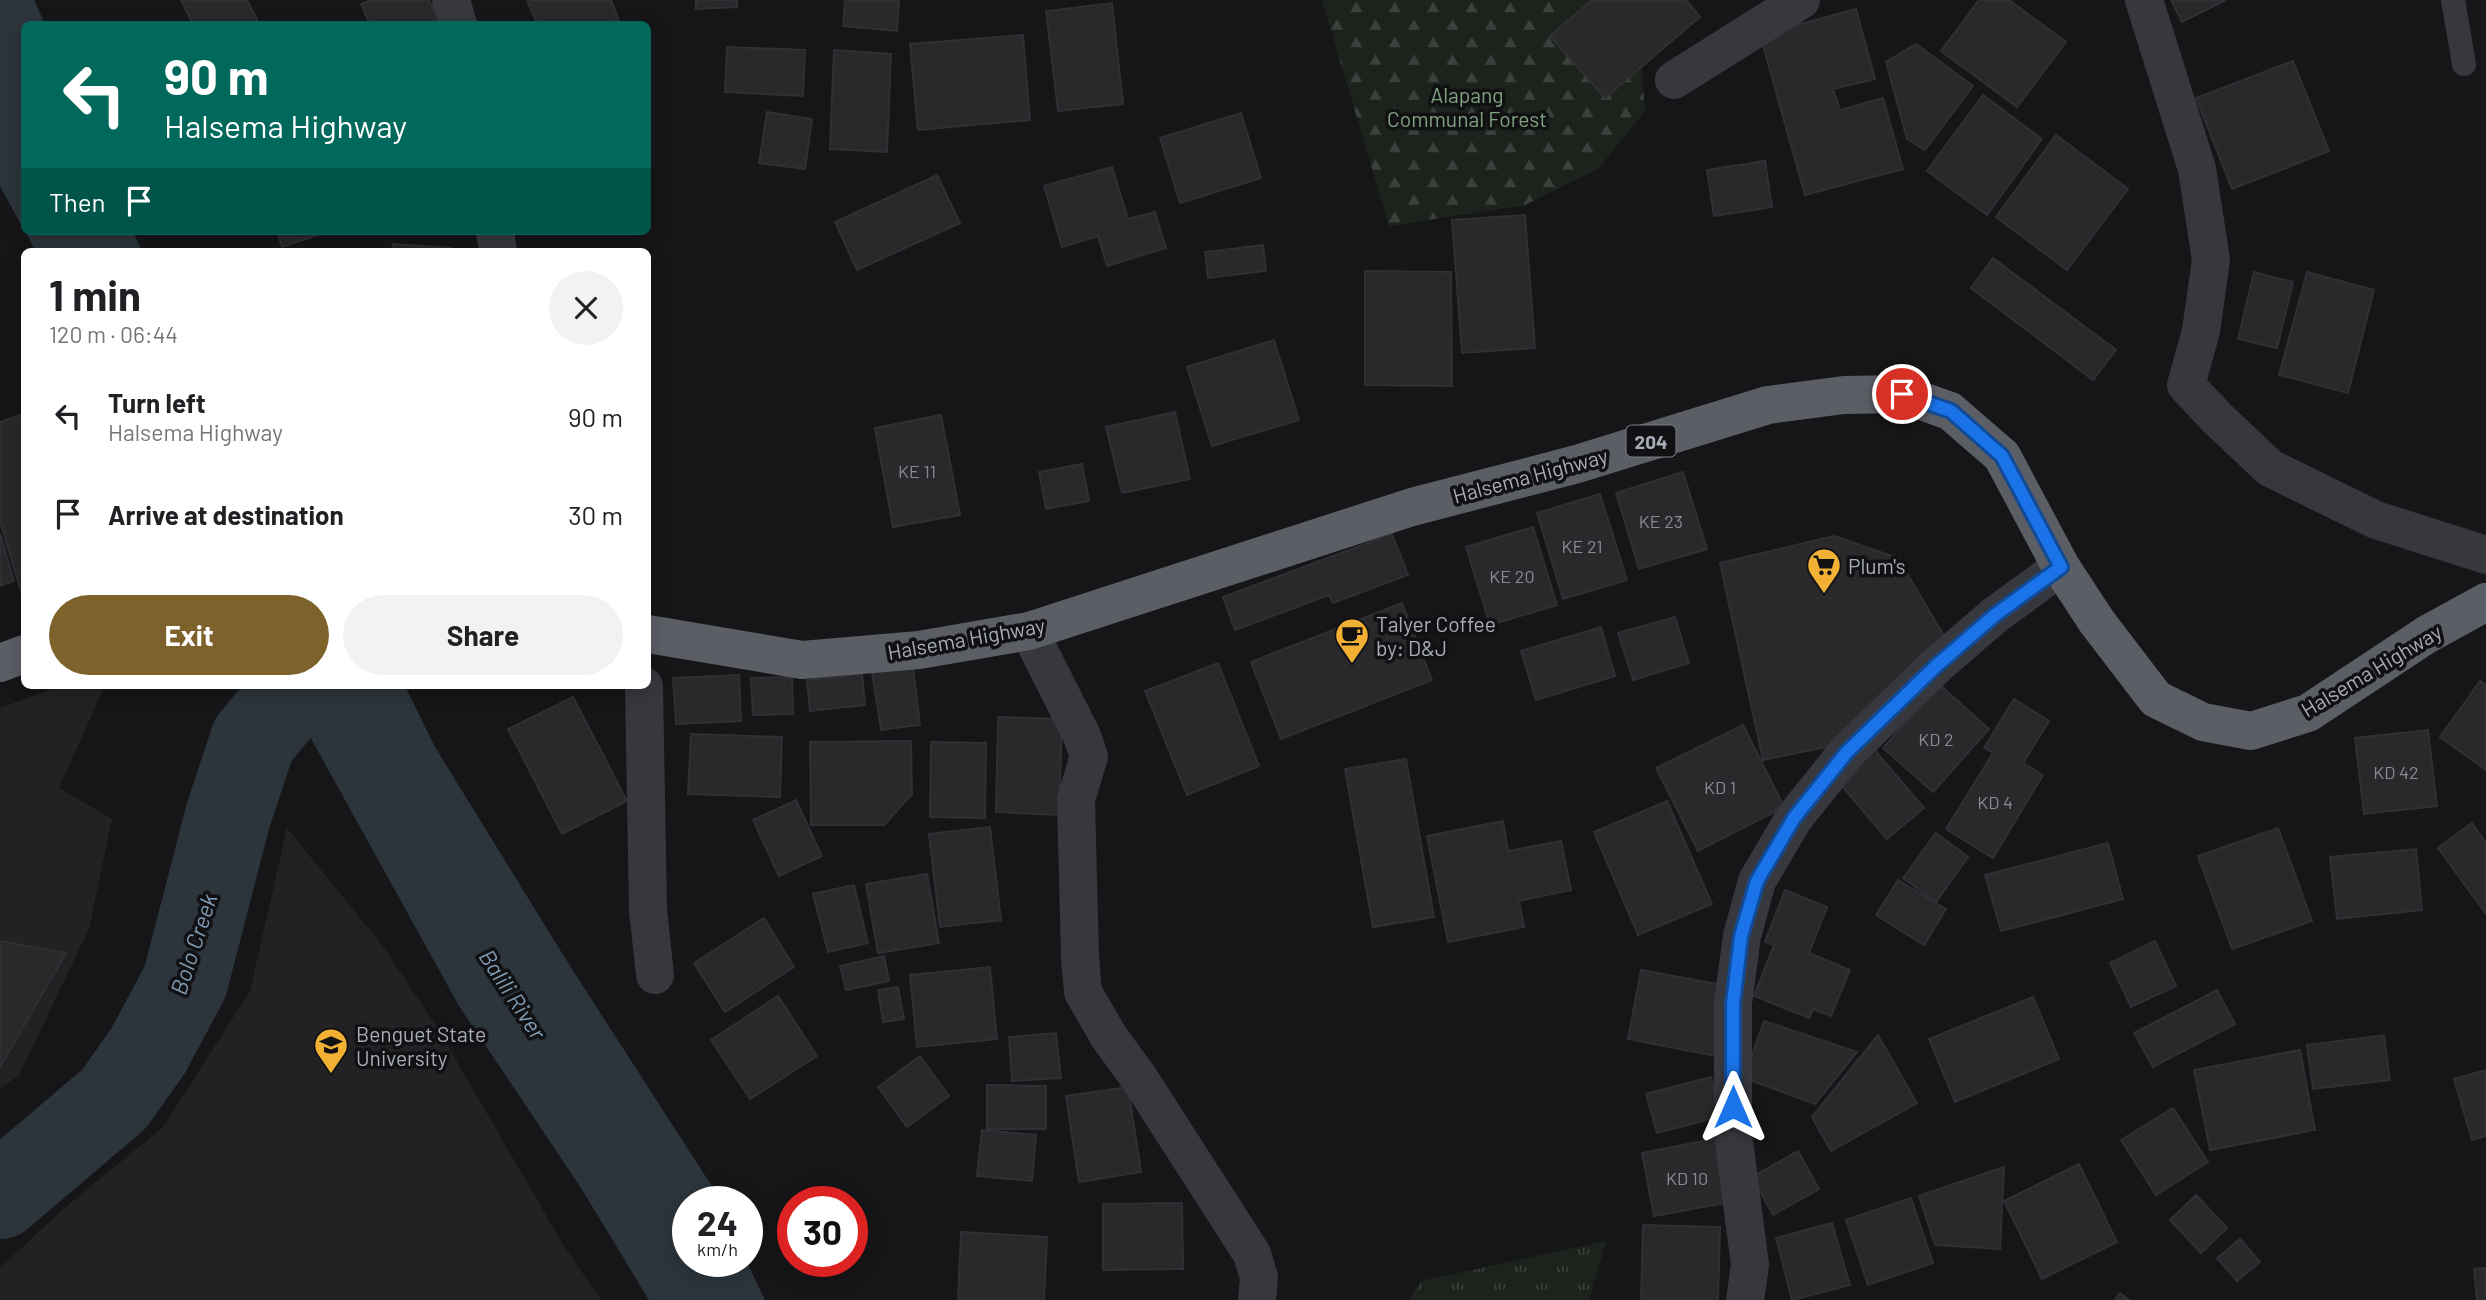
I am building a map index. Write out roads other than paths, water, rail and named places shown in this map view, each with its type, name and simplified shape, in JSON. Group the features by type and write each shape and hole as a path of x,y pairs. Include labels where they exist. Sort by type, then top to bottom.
{"highway":[{"name":"Halsema Highway","path":"651,635 802,660 919,650 1028,631 1412,507 1577,464 1768,405 1844,395 1902,394 1951,411 2002,456 2061,567 2097,622 2156,699 2203,722 2251,731 2308,713 2426,635 2486,602"},
{"path":"0,663 21,655"}],"street":[{"path":"451,0 457,21"},
{"path":"1674,80 1801,0"},
{"path":"2144,0 2197,169 2211,260 2201,331 2186,385 2270,468 2376,520 2486,555"},
{"path":"1745,1300 1750,1265 1733,1133 1733,1003 1741,936 1757,881 1794,818 1847,752 1936,666 1995,615 2061,567"},
{"path":"1028,631 1074,719 1089,756 1076,800 1083,992 1109,1037 1139,1078 1251,1254 1259,1277 1257,1300"},
{"path":"644,689 648,910 655,975"}],"lane":[{"path":"2453,0 2464,64"}],"water":[{"path":"0,0 34,0 44,21 21,21 21,224 0,186"},
{"path":"27,235 135,235 140,248 34,248"},
{"name":"Balili River","path":"284,689 406,689 435,747 570,966 712,1186 672,1186 672,1277 754,1277 765,1300 649,1300 581,1188 459,1006"}],"waterway":[{"name":"Bolo Creek","path":"0,1196 114,1099 148,1051 185,982 228,816 253,740 296,689"}],"place":[{"name":"Plum's","path":"1824,595"},
{"name":"Talyer Coffee by: D&J","path":"1352,665"},
{"name":"Benguet State University","path":"331,1075"}],"park label":[{"name":"Alapang Communal Forest","path":"1467,106"}]}
